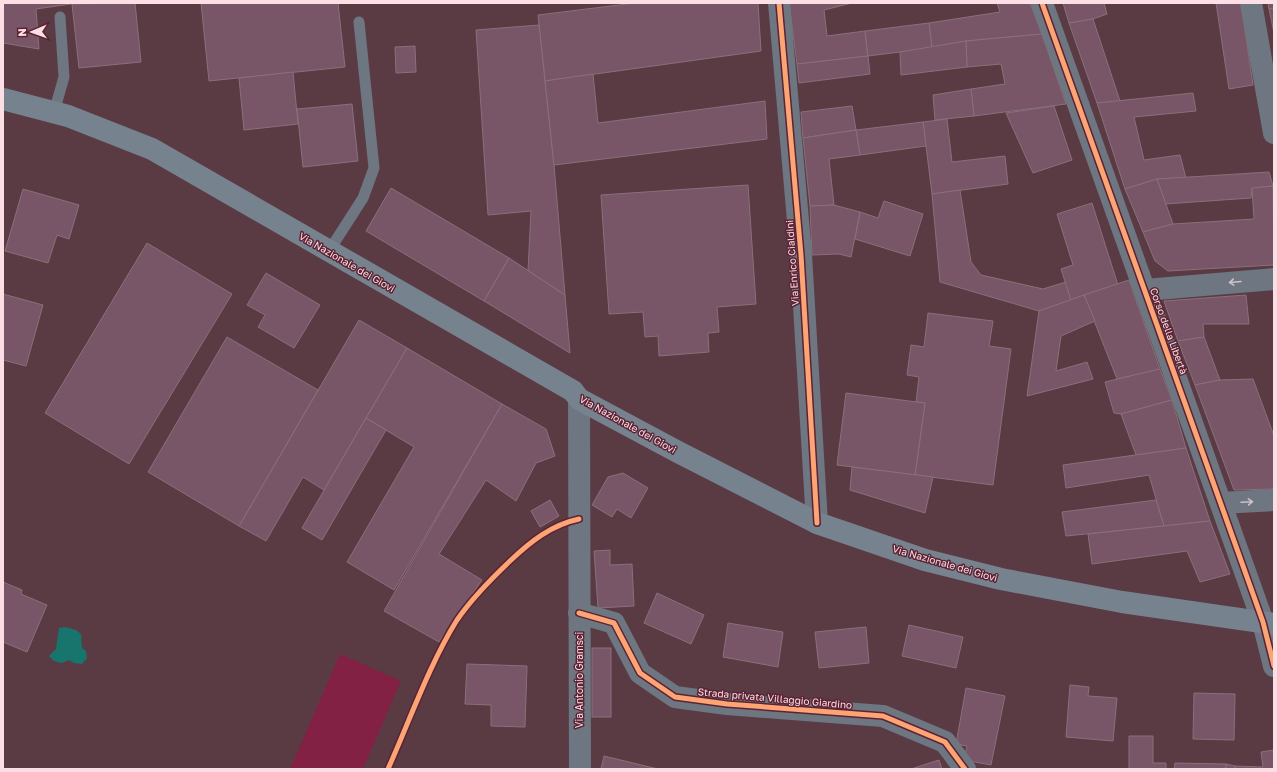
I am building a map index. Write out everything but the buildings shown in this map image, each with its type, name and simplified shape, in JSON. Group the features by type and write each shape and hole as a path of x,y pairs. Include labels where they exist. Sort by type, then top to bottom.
{"main road":[{"name":"Via Nazionale dei Giovi","path":"3,99 54,112 104,129 152,149 572,391 579,399 678,452 817,522 924,560 1001,579 1122,602 1268,623"}],"street":[{"name":"Via Enrico Cialdini","path":"778,3 801,255 817,522"},
{"name":"Corso della Libertà","path":"1042,3 1221,503 1268,623 1274,666"},
{"path":"1251,3 1274,134"},
{"path":"1145,290 1274,279"},
{"name":"Via Antonio Gramsci","path":"579,399 580,769"},
{"path":"1221,503 1274,500"},
{"name":"Strada privata Villaggio Giardino","path":"579,613 614,623 640,673 675,697 727,704 883,716 945,742 965,769"}],"lane":[{"path":"54,112 64,77 60,17"},
{"path":"329,251 363,198 374,168 359,22"}],"shaded area":[{"path":"65,627 76,630 81,634 82,648 86,651 87,658 82,664 74,663 69,660 62,663 54,661 49,656 56,649 59,628"},
{"path":"340,654 401,681 363,769 290,769"}],"cycle path":[{"path":"779,3 801,255 817,523"},
{"path":"1042,3 1263,622 1274,666"},
{"path":"388,769 420,693 447,637 457,620 475,596 525,547 559,525 579,519"},
{"path":"579,613 614,623 640,673 675,697 727,704 883,716 945,742 965,769"}]}
